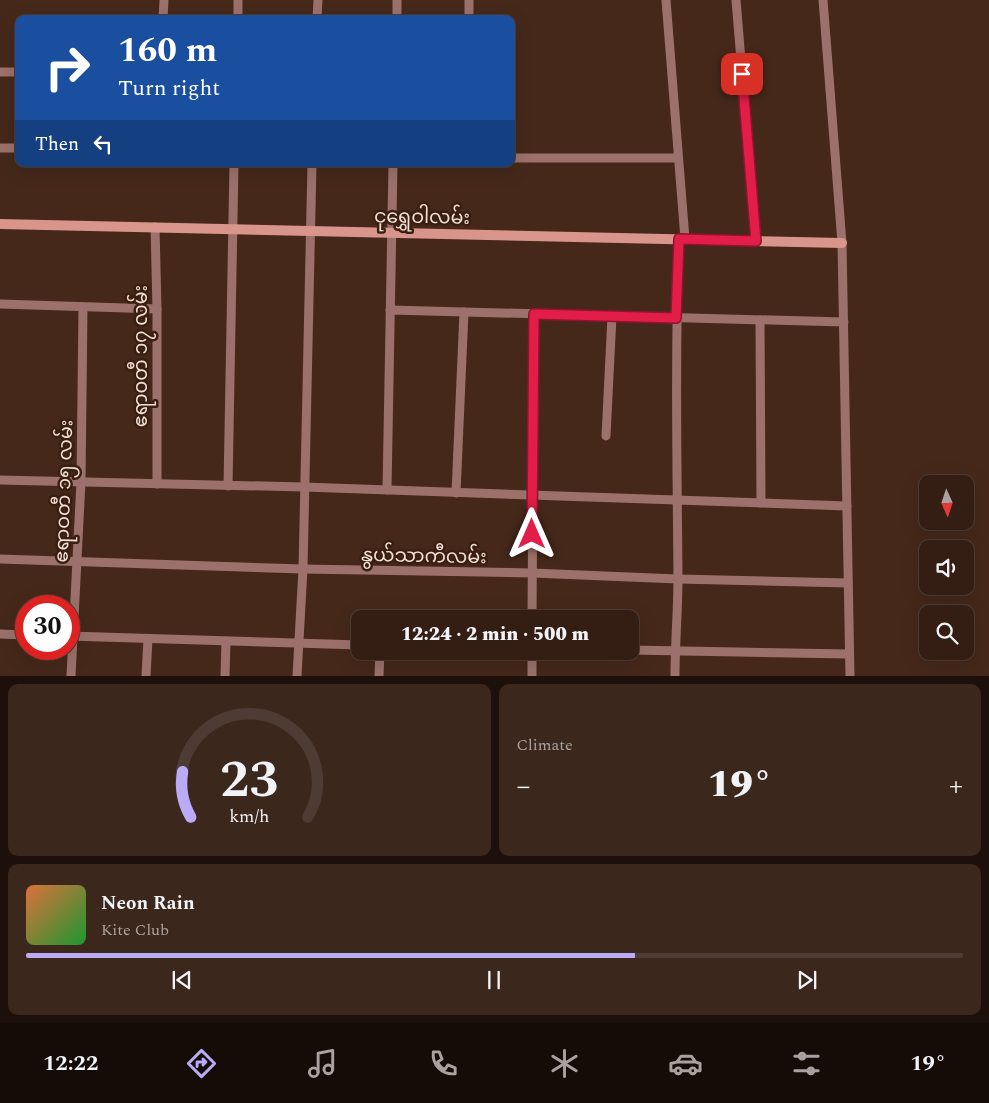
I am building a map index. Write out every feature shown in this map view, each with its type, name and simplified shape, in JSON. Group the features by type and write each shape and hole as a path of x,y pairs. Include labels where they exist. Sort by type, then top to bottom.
{"street":[{"path":"163,15 164,0"},
{"path":"238,0 238,15"},
{"path":"317,15 318,0"},
{"path":"397,0 397,15"},
{"path":"469,0 469,15"},
{"path":"666,0 682,239 676,318 678,579 675,676"},
{"path":"736,0 756,241"},
{"path":"823,0 842,243 850,676"},
{"path":"0,72 15,72"},
{"path":"0,148 15,148"},
{"path":"515,158 678,158"},
{"path":"228,486 234,167"},
{"path":"297,676 303,569 312,167"},
{"path":"387,490 393,167"},
{"name":"ငုရွှေဝါလမ်း","path":"0,224 842,243"},
{"name":"ဧရာဝတီ ၁၇ လမ်း","path":"155,227 157,484"},
{"path":"0,304 157,309"},
{"name":"ဧရာဝတီ ၁၅ လမ်း","path":"74,595 81,482 82,307"},
{"path":"390,310 844,322"},
{"path":"456,492 464,312"},
{"path":"532,610 534,314"},
{"path":"606,436 612,316"},
{"path":"760,320 761,503"},
{"path":"0,480 304,487 847,506"},
{"name":"နွယ်သာကီလမ်း","path":"0,559 76,563 532,573 848,583"},
{"path":"0,634 15,635"},
{"path":"80,636 351,645"},
{"path":"146,676 148,639"},
{"path":"224,676 226,641"},
{"path":"639,650 849,654"},
{"name":"ဧရာဝတီ ၁၅ လမ်း","path":"71,660 71,676"},
{"path":"379,676 380,660"},
{"path":"532,660 532,676"}],"route":[{"path":"532,534 534,314 676,318 679,239 756,241 742,74"}]}
